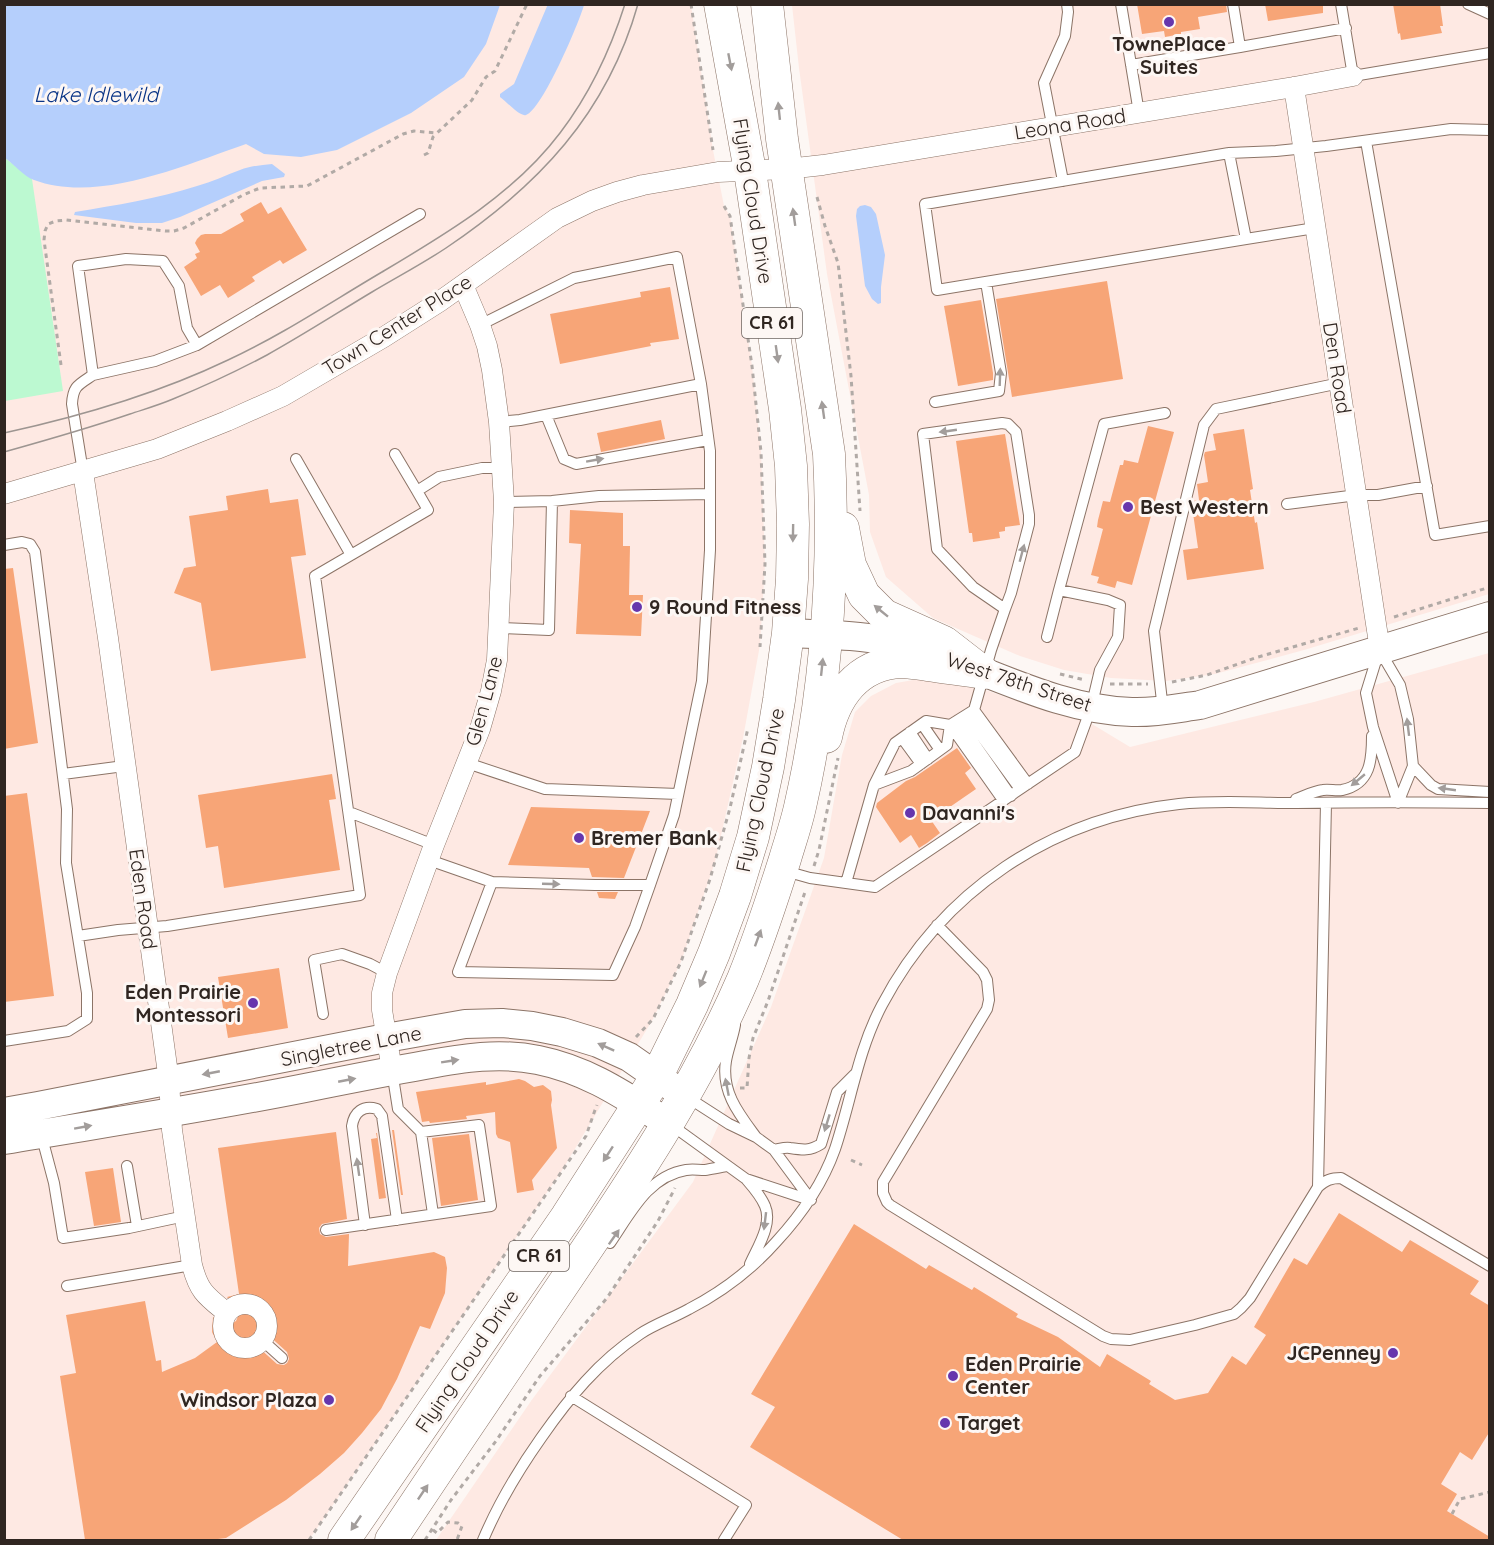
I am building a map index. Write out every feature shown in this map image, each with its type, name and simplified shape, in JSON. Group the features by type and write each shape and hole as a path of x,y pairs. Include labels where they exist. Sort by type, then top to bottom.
{"main road":[{"name":"Flying Cloud Drive","path":"344,1540 567,1216 657,1076 692,1005 714,953 753,837 771,745 788,633 793,524 791,466 785,409 750,171 720,4"},
{"name":"Flying Cloud Drive","path":"391,1540 656,1145 725,1018 744,977 770,906 800,810 819,695 826,635 829,603 831,498 829,454 782,139 768,4"},
{"path":"829,454 850,565 864,595 884,615 944,642 984,673"},
{"path":"800,810 818,784 828,729 839,701 856,678 870,668 902,662 984,673"}],"street":[{"name":"Leona Road","path":"787,169 823,165 1353,76"},
{"name":"Den Road","path":"1294,87 1378,636"},
{"name":"Town Center Place","path":"4,494 157,449 283,396 384,337 463,285 557,218 592,201 643,185 718,172 787,169"},
{"name":"Glen Lane","path":"392,1070 382,1010 382,993 387,973 480,729 497,660 504,502 499,423 492,370 480,325 463,285"},
{"name":"Eden Road","path":"82,472 108,638 169,1081 172,1131 192,1265 196,1280 204,1295 227,1313"},
{"name":"West 78th Street","path":"788,633 879,640 912,647 1039,693 1094,695 1133,712 1161,697 1200,705 1378,636 1490,616"},
{"name":"Singletree Lane","path":"4,1112 386,1038 465,1024 502,1023 562,1032 598,1043 629,1057 684,1095"},
{"name":"Singletree Lane","path":"4,1140 303,1089 392,1070 469,1058 504,1056 536,1059 583,1073 668,1123"},
{"path":"245,1304 259,1309 267,1327 262,1340 250,1347 231,1343 226,1338 223,1326 227,1313 238,1305 245,1304"}],"lane":[{"path":"1063,181 1044,83 1065,36 1067,4"},
{"path":"1121,4 1139,113"},
{"path":"1233,4 1240,47"},
{"path":"1341,4 1353,76 1490,53"},
{"path":"1468,4 1490,14"},
{"path":"1131,65 1346,28"},
{"path":"1315,228 937,290 925,204 1229,153 1303,148 1450,129 1490,130"},
{"path":"1366,141 1436,535 1490,526"},
{"path":"1229,153 1246,239"},
{"path":"82,472 72,404 72,393 79,383 93,375 155,361 197,345 420,214"},
{"path":"480,325 574,278 677,257 701,384 710,451 710,549 702,681 674,815 635,927 613,975 458,972 492,882"},
{"path":"93,375 78,267 126,259 163,261 180,286 187,328 197,345"},
{"path":"934,402 999,391 1001,373 986,282"},
{"path":"1161,697 1154,631 1204,425 1216,409 1340,383"},
{"path":"499,423 701,384"},
{"path":"1047,637 1104,424 1165,413"},
{"path":"546,415 564,459 576,464 708,440"},
{"path":"874,784 911,771 947,745 984,673 1011,593 1029,524 1016,432 1008,424 923,434 937,549 973,587 1005,609"},
{"path":"78,936 148,928 360,896 315,576 428,510 395,454"},
{"path":"296,459 351,555"},
{"path":"417,491 439,477 482,468 502,468"},
{"path":"1287,504 1357,495 1378,495 1427,486"},
{"path":"504,502 552,501 599,496 710,494"},
{"path":"499,628 549,630 552,501"},
{"path":"4,546 22,542 30,544 35,552 67,809 66,863 87,993 87,1019 68,1031 4,1041"},
{"path":"782,870 810,878 875,887 1075,752 1100,670 1118,638 1120,605 1108,600 1059,590"},
{"path":"1378,636 1366,693 1373,727 1398,803"},
{"path":"1378,636 1400,685 1408,719 1413,766 1398,803"},
{"path":"846,883 874,784 895,743 926,721 962,717"},
{"path":"962,717 1015,792"},
{"path":"962,717 1015,792"},
{"path":"1285,803 1323,790 1342,790 1361,779 1371,762 1373,727"},
{"path":"912,731 931,757"},
{"path":"912,731 931,757"},
{"path":"467,763 545,789 678,794"},
{"path":"63,774 124,765"},
{"path":"1413,766 1438,789 1490,792"},
{"path":"1318,1188 1326,803"},
{"path":"483,1540 511,1482 571,1396 599,1365 644,1332 733,1282 778,1241 811,1200 834,1151 855,1074 881,1007 915,951 937,925 976,887 1050,841 1078,828 1131,812 1183,804 1490,803"},
{"path":"349,812 492,882 650,885"},
{"path":"937,925 983,972 987,980 989,999 987,1009 883,1182 883,1193 890,1205 1111,1339 1131,1340 1195,1325 1230,1315 1241,1308 1250,1298 1318,1188 1325,1181 1333,1178 1341,1178 1490,1266"},
{"path":"323,1014 314,960 342,954 387,973"},
{"path":"744,977 726,1060 726,1090 735,1108 756,1137"},
{"path":"392,1070 398,1109 421,1132 433,1214"},
{"path":"774,1150 788,1148 805,1150 821,1144 837,1092 855,1074"},
{"path":"684,1095 774,1150 811,1200"},
{"path":"365,1224 352,1126 357,1112 368,1108 377,1109 382,1116 397,1220"},
{"path":"382,1116 398,1109"},
{"path":"668,1123 746,1179 763,1201 766,1207 767,1225 749,1267"},
{"path":"326,1230 490,1206 479,1125 421,1132"},
{"path":"41,1134 54,1183 63,1238 185,1216"},
{"path":"127,1166 137,1226"},
{"path":"606,1249 638,1201 661,1178 686,1170 706,1170 728,1166"},
{"path":"746,1179 811,1200"},
{"path":"67,1286 192,1265"},
{"path":"522,1345 558,1313"},
{"path":"262,1340 282,1358"},
{"path":"571,1396 746,1505 724,1540"}],"path":[{"path":"423,155 428,153 433,137 472,100 486,77 495,71 527,4"},
{"path":"691,4 714,150"},
{"path":"61,365 44,240 48,224 66,220 174,231 260,188 307,186 403,134 414,131 437,133"},
{"path":"817,197 838,263 851,376 861,516"},
{"path":"724,206 730,216 752,366 761,452 765,564 759,655"},
{"path":"1056,673 1094,695 1142,684 1161,697 1177,681 1207,675 1258,657 1378,636 1490,587"},
{"path":"629,1057 637,1036 653,1019 681,962 710,879 730,808 748,729"},
{"path":"309,1540 586,1136 594,1110 610,1087"},
{"path":"851,1160 862,1165"},
{"path":"1452,1514 1460,1499 1490,1492"},
{"path":"433,1530 437,1533 448,1522 458,1523 462,1526 457,1540"}],"shaded area":[{"path":"5,5 691,5 713,150 724,206 730,216 752,366 761,452 765,564 760,645 743,738 715,862 681,962 653,1019 561,1172 309,1540 5,1540"},
{"path":"792,5 1489,5 1489,594 1304,650 1215,674 1166,681 1111,678 1064,670 1020,656 933,618 886,577 870,532 869,495 827,274"},
{"name":"Eden Prairie Center","path":"1489,653 1489,1540 436,1540 531,1401 693,1182 771,1007 824,858 842,755 855,712 871,696 896,683 931,677 972,685 1028,705 1087,721 1130,747 1314,702"}],"green space":[{"path":"5,158 32,179 63,391 5,401"}],"water":[{"name":"Lake Idlewild","path":"5,4 500,5 486,44 464,77 411,113 337,150 301,157 264,154 246,144 141,179 113,185 86,187 59,186 34,180 5,158"},
{"path":"548,4 584,5 550,83 533,110 523,115 500,97 500,94 514,84"},
{"path":"272,164 285,174 284,177 262,181 162,223 136,223 74,215 75,212 167,195 244,169"},
{"path":"865,205 871,207 876,214 885,255 881,303 878,304 872,299 865,286 856,216 857,209"}],"building":[{"name":"TownePlace Suites","path":"1137,4 1226,4 1227,12 1198,17 1200,29 1165,37 1164,31 1142,34"},
{"name":"TownePlace Suites","path":"1265,4 1323,4 1323,13 1268,21"},
{"path":"1393,4 1440,4 1442,33 1401,40"},
{"path":"261,202 268,214 281,207 307,250 283,264 280,260 252,277 255,281 228,298 220,285 201,296 184,267 197,258 195,254 200,252 195,243 197,239 205,234 221,234 244,221 240,214"},
{"path":"1107,281 1123,379 1012,397 996,299"},
{"path":"670,287 679,339 650,343 651,346 560,364 550,314 641,297 640,292"},
{"path":"981,300 993,380 958,386 944,306"},
{"path":"661,420 665,439 601,452 597,433"},
{"name":"Best Western","path":"1148,426 1174,432 1132,585 1117,581 1115,588 1097,583 1099,577 1091,575 1103,529 1097,527 1098,520 1103,501 1110,502 1120,465 1123,465 1124,460 1138,463"},
{"path":"1244,429 1253,489 1250,490 1264,569 1187,580 1183,550 1198,548 1192,506 1193,501 1199,500 1197,484 1208,482 1205,452 1216,450 1213,434"},
{"path":"1005,434 1020,525 1005,527 1005,531 999,532 1000,538 973,542 972,533 969,533 956,441"},
{"path":"268,489 270,503 298,499 306,555 291,557 306,658 211,671 201,603 174,593 184,568 196,566 189,516 228,510 226,496"},
{"path":"570,510 623,513 623,546 630,546 629,595 643,595 641,636 576,634 581,544 569,543"},
{"path":"13,568 38,743 4,749 4,569"},
{"name":"Davanni's","path":"957,748 971,768 965,773 976,789 931,820 940,833 927,843 919,848 911,835 900,843 876,807 877,803"},
{"path":"332,774 336,799 329,800 340,870 224,888 218,846 206,848 198,795"},
{"path":"27,793 54,996 4,1002 4,796"},
{"name":"Bremer Bank","path":"531,807 650,811 624,878 592,877 589,868 508,865"},
{"path":"597,892 618,892 615,899 599,898"},
{"name":"Eden Prairie Montessori","path":"279,968 288,1028 228,1038 218,977"},
{"path":"519,1079 534,1087 543,1085 551,1091 557,1148 532,1180 534,1190 517,1193 510,1142 498,1138 496,1134 495,1112 466,1116 467,1119 422,1122 416,1092 486,1082 486,1085"},
{"path":"392,1130 394,1130 403,1195 401,1195"},
{"path":"336,1132 347,1219 322,1224 319,1228 320,1234 326,1237 349,1234 348,1266 434,1252 445,1257 447,1268 445,1293 430,1329 420,1326 381,1409 344,1453 286,1500 226,1538 85,1540 60,1376 76,1373 66,1315 145,1301 156,1361 161,1360 162,1372 195,1358 217,1342 212,1332 213,1317 226,1325 236,1321 239,1314 238,1308 227,1297 239,1294 218,1148","holes":["259,1333 263,1333 287,1352 289,1359 287,1363 277,1364 257,1346 255,1339"]},
{"path":"377,1133 386,1198 379,1199 371,1139 377,1138"},
{"path":"469,1134 478,1200 441,1206 432,1138"},
{"path":"113,1168 121,1222 94,1226 85,1172"},
{"name":"Eden Prairie Center","path":"1339,1213 1402,1252 1410,1240 1479,1281 1470,1294 1490,1306 1490,1431 1472,1460 1460,1452 1441,1484 1457,1494 1447,1511 1490,1537 1490,1540 903,1540 750,1447 775,1407 751,1394 854,1224 926,1269 929,1265 972,1290 974,1287 1018,1314 1016,1317 1058,1337 1100,1367 1107,1354 1151,1381 1149,1384 1175,1400 1208,1393 1232,1356 1246,1365 1266,1335 1254,1327 1294,1258 1307,1265"}],"tram line":[{"path":"4,433 119,403 228,360 287,329 406,258 478,211 522,175 560,133 598,72 625,4"},
{"path":"4,452 157,405 221,378 256,361 446,248 510,199 539,173 565,144 588,113 608,80 625,44 638,4"}],"place":[{"name":"TownePlace Suites","path":"1169,22"},
{"name":"Best Western","path":"1128,507"},
{"name":"9 Round Fitness","path":"637,607"},
{"name":"Davanni's","path":"910,813"},
{"name":"Bremer Bank","path":"579,838"},
{"name":"Eden Prairie Montessori","path":"253,1003"},
{"name":"JCPenney","path":"1393,1353"},
{"name":"Eden Prairie Center","path":"953,1376"},
{"name":"Windsor Plaza","path":"329,1400"},
{"name":"Target","path":"945,1423"}]}
